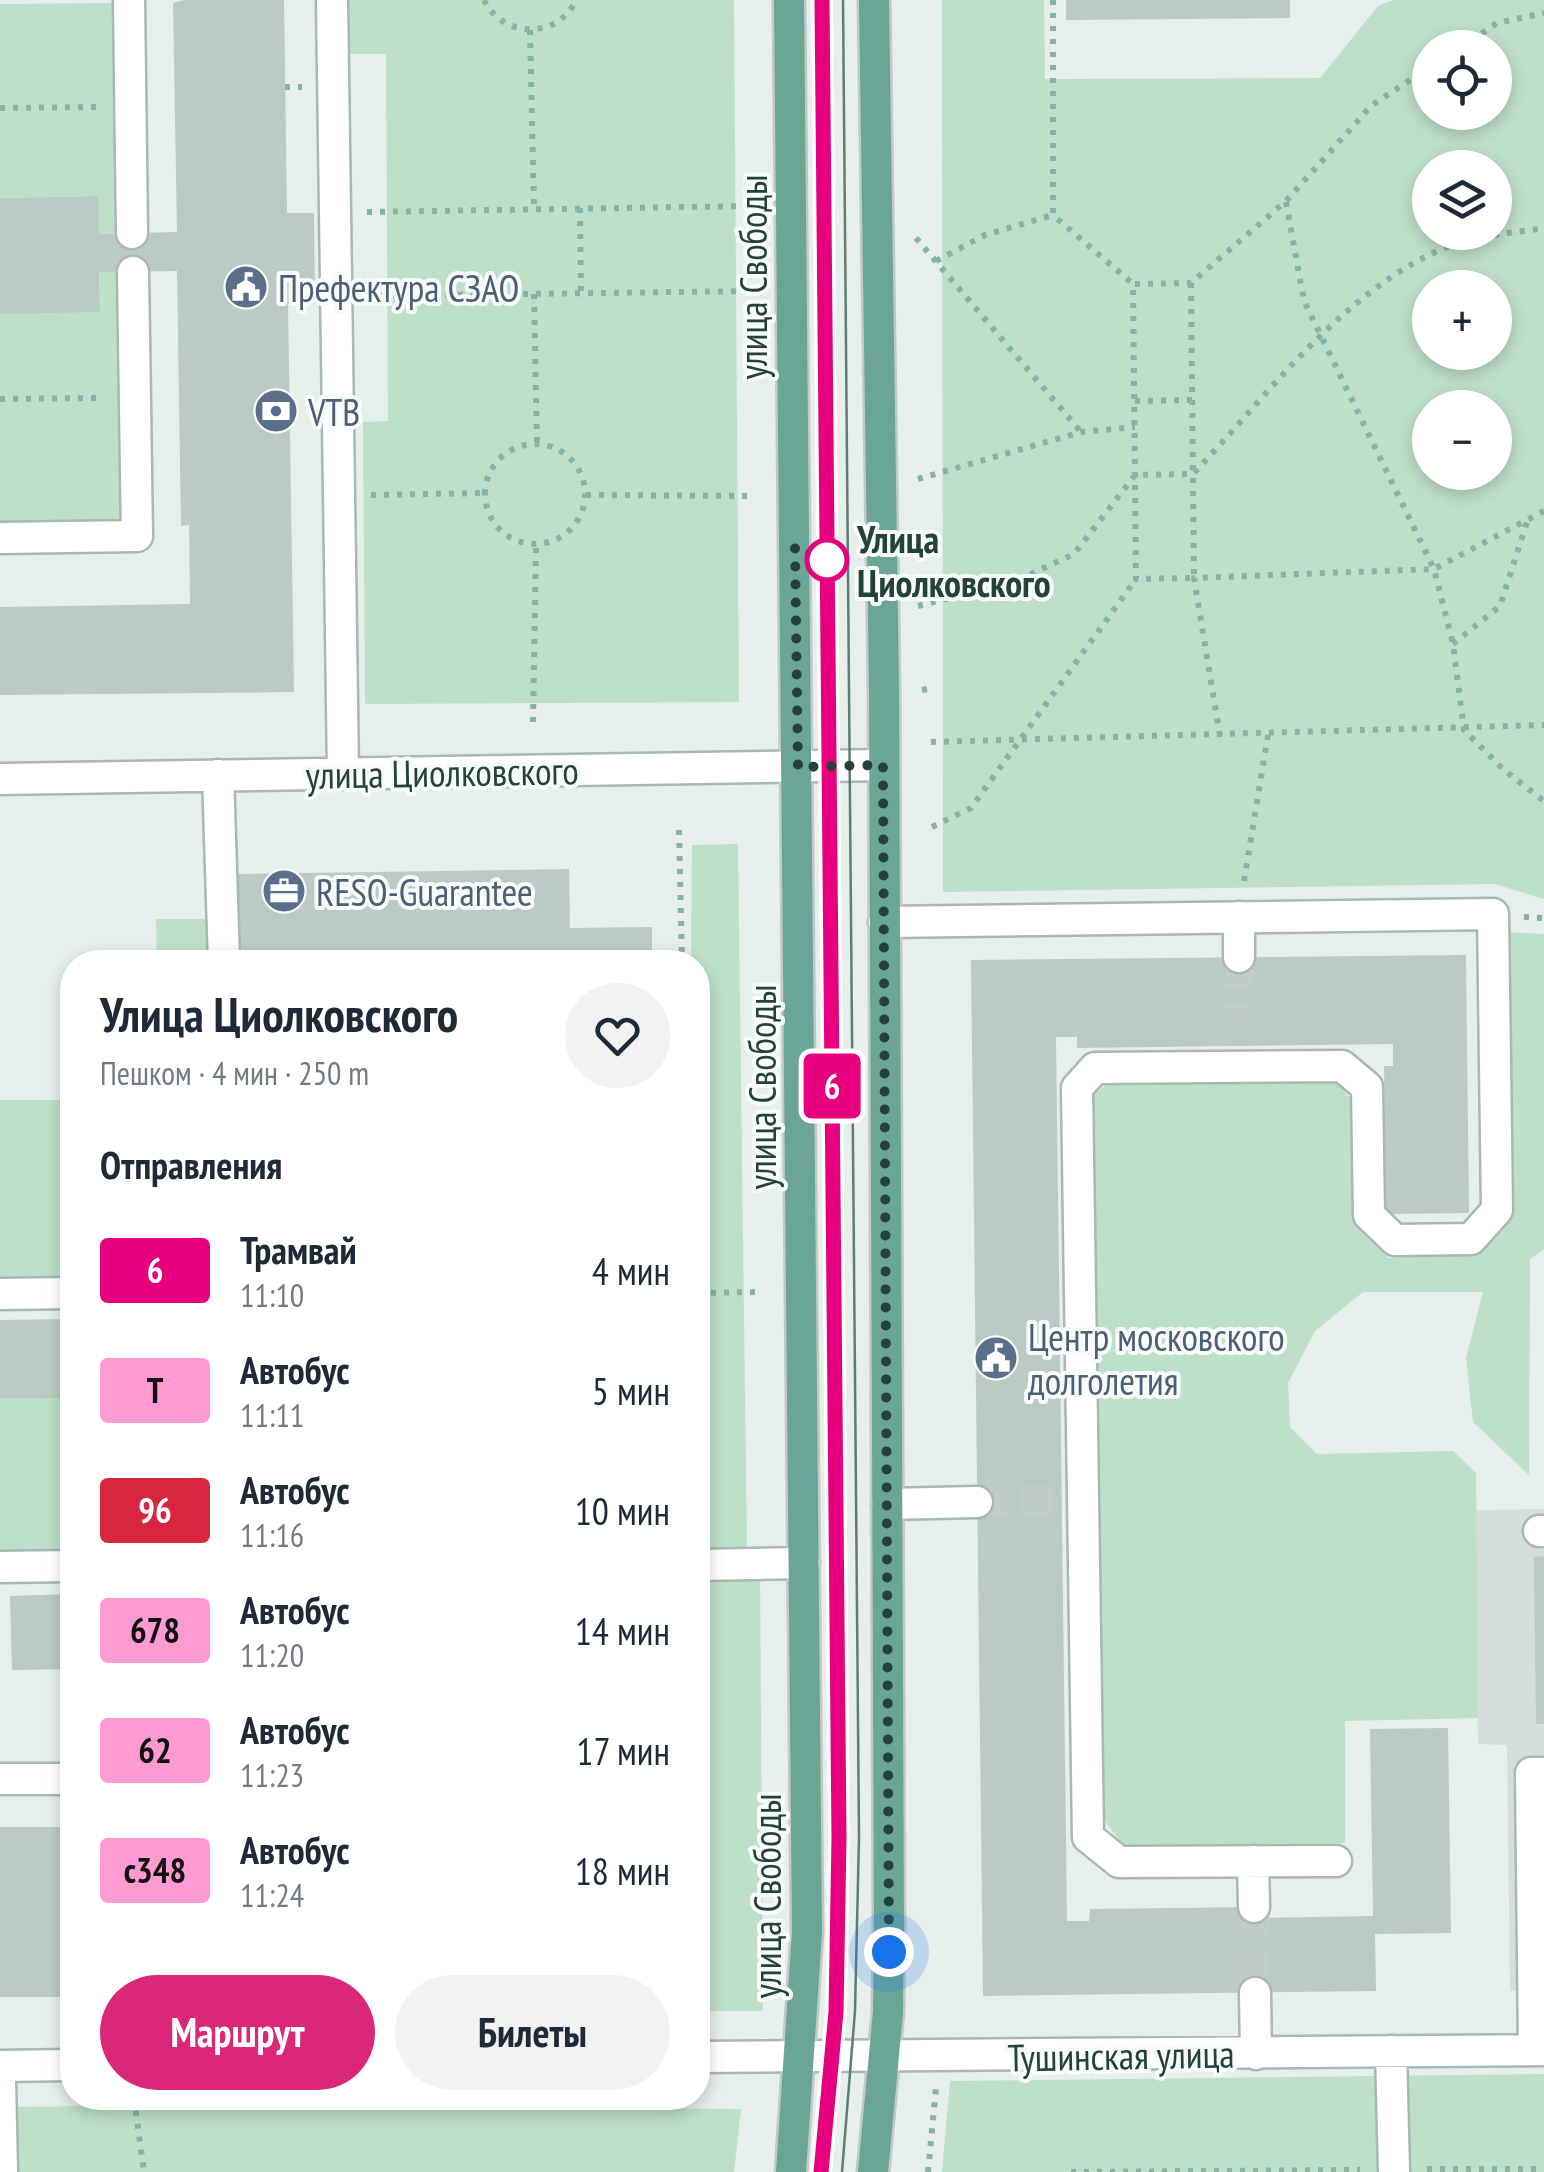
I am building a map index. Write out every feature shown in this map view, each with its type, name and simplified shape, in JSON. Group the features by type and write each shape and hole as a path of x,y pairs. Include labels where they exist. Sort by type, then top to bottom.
{"main road":[{"name":"улица Свободы","path":"789,0 808,1932 791,2172"},
{"path":"873,2172 885,2058 890,1942 874,0"}],"street":[{"path":"129,0 132,233"},
{"path":"332,0 343,774"},
{"path":"0,538 136,536 133,272"},
{"name":"улица Циолковского","path":"0,779 883,765"},
{"path":"218,775 224,950"},
{"path":"884,922 1493,914 1498,1210 1471,1238 1396,1240 1368,1215 1367,1088 1342,1066 1240,1056 1095,1068 1077,1088 1072,1499 1088,1836 1119,1862 1336,1860"},
{"path":"1239,917 1239,957"},
{"path":"0,1294 60,1293"},
{"path":"886,1504 978,1502"},
{"path":"710,1565 804,1563"},
{"path":"0,1566 60,1566"},
{"path":"1539,2050 1531,1773 1544,1773"},
{"path":"0,1779 60,1779"},
{"path":"1253,1861 1254,1907"},
{"path":"1255,1993 1256,2054"},
{"name":"Тушинская улица","path":"710,2057 939,2058 1539,2050"},
{"path":"1392,2052 1394,2171"},
{"path":"0,2066 60,2065"},
{"path":"0,2080 2,2172"}],"path":[{"path":"484,0 498,20 530,30 561,20 576,0"},
{"path":"1053,0 1053,215 1134,284 1192,283 1286,201 1372,105 1412,79"},
{"path":"1487,30 1497,23 1544,13"},
{"path":"530,30 534,209"},
{"path":"0,108 130,106"},
{"path":"1286,201 1304,301 1434,569 1453,644 1464,730 1504,770 1544,801"},
{"path":"335,212 750,206"},
{"path":"580,208 581,294"},
{"path":"936,261 986,235 1053,215"},
{"path":"1135,475 1193,474 1324,336 1386,280 1449,246 1544,228"},
{"path":"916,238 1081,432"},
{"path":"1192,283 1194,578 1220,736"},
{"path":"929,830 971,808 1136,578 1134,284"},
{"path":"336,297 752,291"},
{"path":"534,294 537,444"},
{"path":"0,399 135,397"},
{"path":"1134,401 1192,400"},
{"path":"918,479 1081,432 1134,426"},
{"path":"537,444 566,454 579,468 586,495 578,522 567,534 536,546 504,535 493,522 485,492 490,472 500,458 514,448 537,444"},
{"path":"918,606 1016,581 1074,554 1135,475"},
{"path":"339,495 485,492"},
{"path":"586,495 752,496"},
{"path":"1136,578 1434,569 1544,511"},
{"path":"1453,644 1500,606 1527,521"},
{"path":"533,722 536,546"},
{"path":"922,690 932,688"},
{"path":"931,742 1544,725"},
{"path":"1244,882 1268,734"},
{"path":"679,830 682,950"},
{"path":"710,1293 758,1292"},
{"path":"928,2172 939,2058"},
{"path":"136,2110 144,2172"},
{"path":"1071,2172 1544,2168"}],"shaded area":[{"path":"1544,1509 1544,1990 1510,1991 1507,1745 1478,1744 1475,1510"}],"green space":[{"path":"348,0 734,0 739,702 365,704 363,422 388,421 386,54 348,54"},
{"path":"942,0 1044,0 1045,79 1320,78 1378,6 1393,0 1544,0 1544,899 1495,884 943,892"},
{"path":"117,3 124,233 99,234 97,196 0,198 0,4"},
{"path":"99,272 123,272 127,528 0,529 0,314 100,311"},
{"path":"738,844 747,1551 710,1552 710,950 691,950 692,845"},
{"path":"156,919 208,919 209,950 157,950"},
{"path":"1508,932 1544,934 1544,1249 1530,1259 1529,1475 1473,1422 1466,1358 1483,1292 1363,1292 1315,1331 1288,1383 1290,1427 1317,1454 1453,1451 1476,1473 1478,1718 1345,1721 1345,1843 1123,1845 1105,1821 1091,1097 1108,1083 1337,1081 1354,1104 1359,1230 1389,1258 1474,1254 1512,1214"},
{"path":"0,1100 60,1100 60,1278 0,1279"},
{"path":"0,1398 60,1398 60,1557 0,1555"},
{"path":"760,1564 763,2011 710,2011 710,1565"},
{"path":"1544,2074 1544,2172 942,2172 950,2081"},
{"path":"0,2107 741,2109 734,2172 0,2172"}],"building":[{"path":"284,0 287,213 314,213 315,303 288,304 294,692 0,695 0,607 190,604 189,525 181,526 177,271 99,272 100,312 0,314 0,198 98,196 99,234 177,232 173,3"},
{"path":"1066,0 1290,0 1290,18 1066,20"},
{"path":"569,869 570,928 652,927 652,950 240,950 238,874"},
{"path":"1466,955 1469,1213 1386,1214 1384,1066 1393,1066 1393,1044 1077,1048 1077,1037 1056,1037 1067,1921 1089,1921 1090,1909 1263,1907 1263,1918 1373,1916 1370,1729 1448,1728 1451,1933 1375,1934 1376,1991 983,1996 971,960"},
{"path":"60,1319 60,1398 0,1398 0,1320"},
{"path":"1544,1556 1544,1724 1536,1724 1534,1557"},
{"path":"60,1594 60,1669 12,1670 10,1596"},
{"path":"0,1827 60,1827 60,1997 0,1997"}],"tunnel":[{"path":"1239,957 1240,1046"},
{"path":"977,1502 1062,1500"},
{"path":"1254,1907 1255,1993"}],"tram line":[{"path":"821,2172 835,2012 839,1838 822,0"},
{"name":"6","path":"821,2172 836,2012 839,1838 822,0"},
{"path":"842,2172 855,2011 859,1837 843,0"}],"place":[{"name":"Префектура СЗАО","path":"246,287"},
{"name":"VTB","path":"276,411"},
{"name":"Улица Циолковского","path":"827,560"},
{"name":"RESO-Guarantee","path":"284,891"},
{"name":"Центр московского долголетия","path":"996,1358"}],"route":[{"path":"827,560 795,547 798,767 883,765 889,1952"}]}
